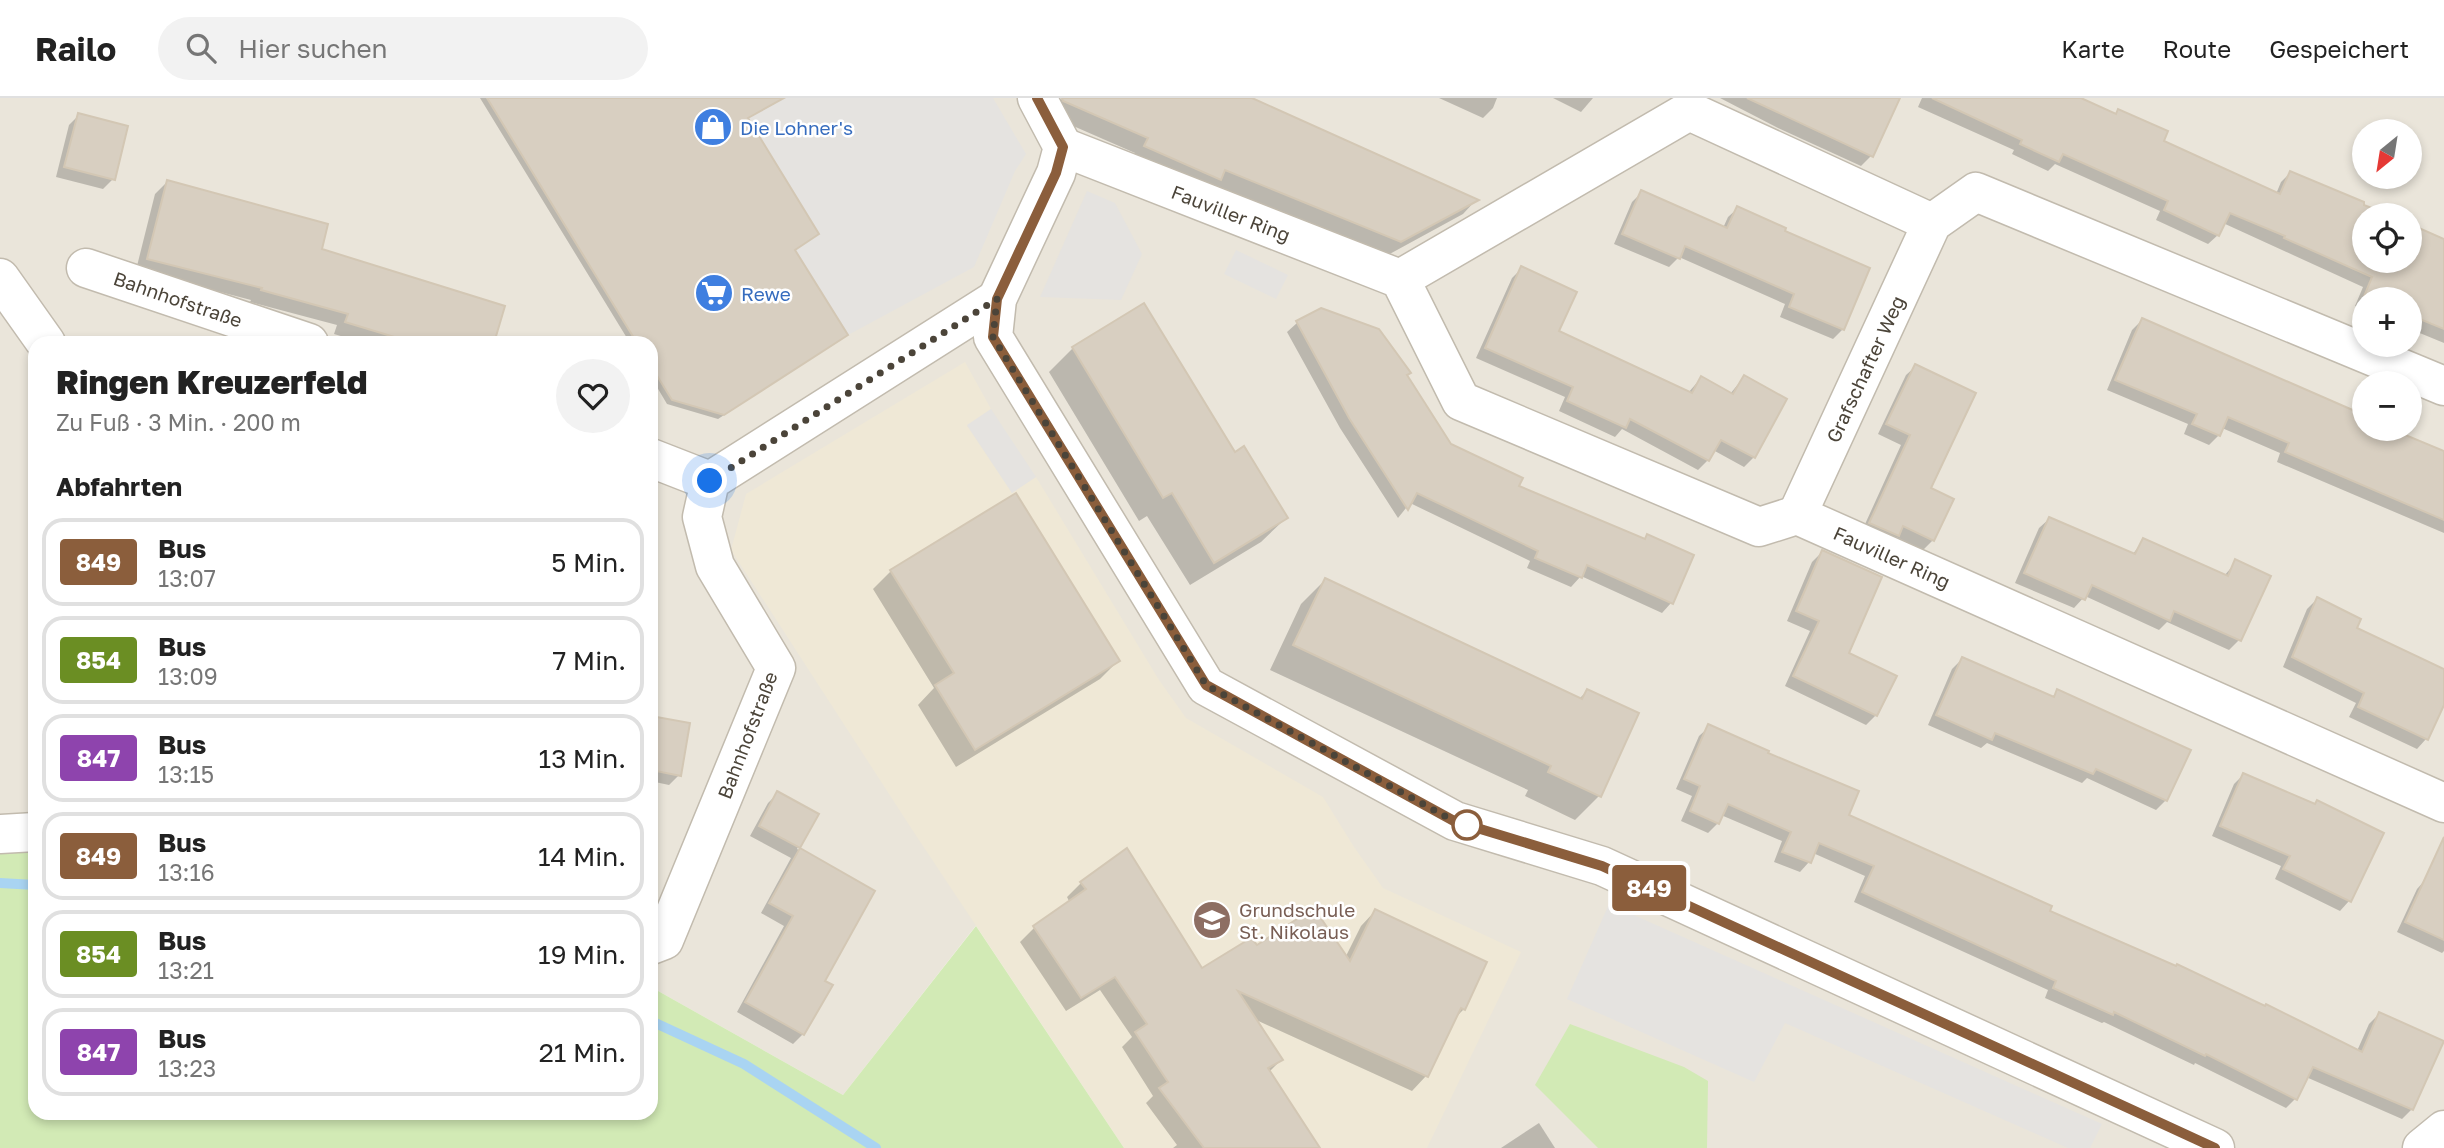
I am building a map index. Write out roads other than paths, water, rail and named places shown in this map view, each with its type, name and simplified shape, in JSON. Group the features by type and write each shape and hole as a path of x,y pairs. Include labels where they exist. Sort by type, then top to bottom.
{"street":[{"path":"1037,98 1063,147 1056,173 997,299 993,337 1206,685 1454,821 1602,866 2214,1148"},
{"path":"1797,515 1759,527 1461,401 1400,279 1689,111 1933,223 1976,192 2444,386"},
{"name":"Fauviller Ring","path":"1063,147 1400,279"},
{"name":"Grafschafter Weg","path":"1797,515 1933,223"},
{"name":"Bahnhofstraße","path":"86,268 288,336"},
{"path":"0,278 41,336"},
{"path":"658,461 710,481 997,299"},
{"name":"Bahnhofstraße","path":"658,942 664,940 776,668 715,566 702,517 710,481"},
{"name":"Fauviller Ring","path":"1797,515 2444,803"},
{"path":"0,834 28,832"},
{"path":"2422,1148 2444,1130"}],"waterway":[{"path":"0,883 28,885"},
{"path":"658,1024 744,1064 876,1148"}],"place":[{"name":"Die Lohner's","path":"713,127"},
{"name":"Rewe","path":"714,293"},
{"name":"Grundschule St. Nikolaus","path":"1212,920"}]}
